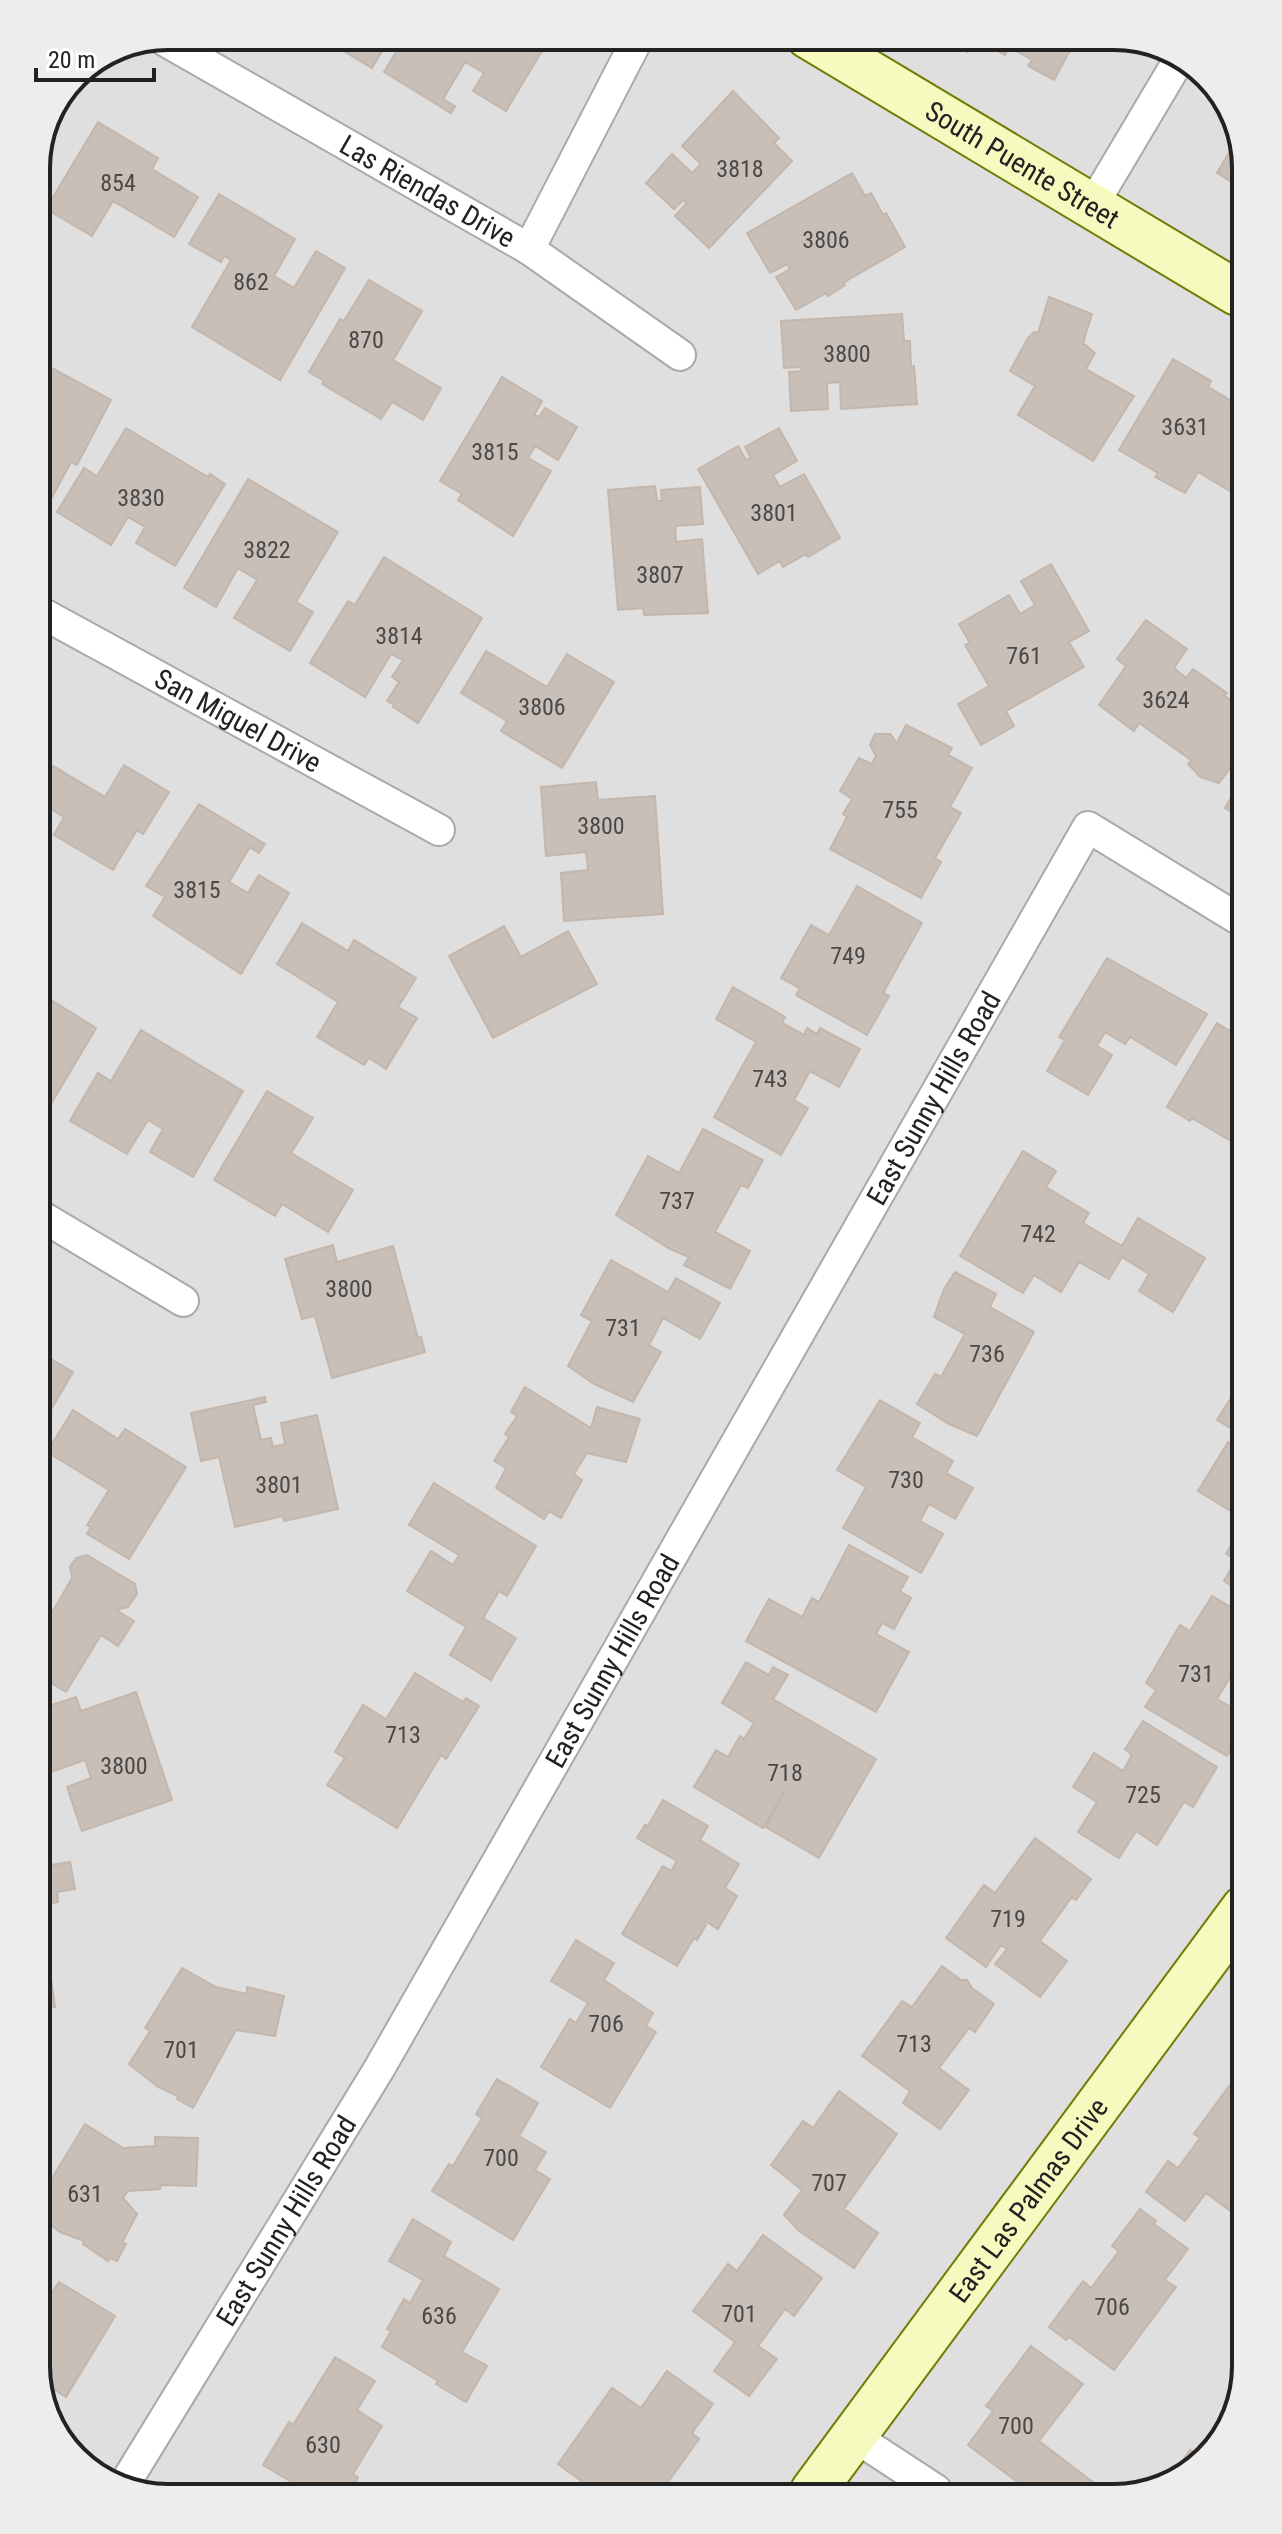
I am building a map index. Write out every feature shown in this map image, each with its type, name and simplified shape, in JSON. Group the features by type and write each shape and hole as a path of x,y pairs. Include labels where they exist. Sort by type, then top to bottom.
{"street":[{"name":"Las Riendas Drive","path":"181,50 529,249 632,50"},
{"name":"South Puente Street","path":"831,50 1232,290"},
{"path":"1092,206 1175,67"},
{"path":"529,249 680,355"},
{"name":"San Miguel Drive","path":"50,618 439,830"},
{"name":"East Sunny Hills Road","path":"129,2477 379,2069 1088,827 1232,915"},
{"path":"50,1221 183,1301"},
{"name":"East Las Palmas Drive","path":"818,2484 1232,1924"},
{"path":"852,2435 927,2484"}],"shaded area":[{"path":"1122,50 1152,56 1179,70 1208,96 1223,123 1230,145 1232,168 1232,2366 1228,2396 1212,2431 1186,2460 1159,2475 1137,2482 1114,2484 160,2484 130,2478 103,2464 74,2438 59,2411 52,2389 50,2366 50,160 62,116 74,96 90,79 130,56 153,51"}],"building":[{"path":"342,50 383,50 372,68"},
{"path":"397,50 543,50 506,111 473,91 484,73 465,62 443,99 455,106 451,113 384,72"},
{"path":"1015,50 1070,50 1054,80 1028,66 1032,60"},
{"path":"733,91 779,138 774,143 792,161 709,248 675,216 687,203 683,200 674,209 646,183 672,154 692,173 701,164 682,146"},
{"path":"98,122 158,158 152,169 198,197 174,237 113,201 92,236 50,211 50,202"},
{"path":"1230,150 1232,182 1217,173"},
{"path":"852,173 865,196 871,193 883,215 886,213 905,247 843,283 845,285 828,296 826,293 796,310 776,277 790,269 787,264 770,273 747,233"},
{"path":"219,194 295,239 274,276 294,288 316,251 345,268 280,380 192,327 231,260 224,256 221,262 189,244"},
{"path":"369,280 422,311 393,360 441,388 423,420 392,402 381,419 322,384 324,381 309,372 340,319 344,321"},
{"path":"1049,297 1092,314 1083,343 1095,353 1086,369 1134,396 1093,461 1018,415 1035,386 1010,371 1028,338 1034,332 1038,333"},
{"path":"902,314 904,341 910,341 917,404 841,409 840,382 827,383 828,409 791,411 789,372 802,371 801,367 784,368 781,321"},
{"path":"1173,359 1211,381 1208,387 1232,401 1232,492 1198,472 1185,493 1155,477 1158,473 1119,450"},
{"path":"50,367 111,400 77,465 71,462 50,501"},
{"path":"502,377 542,401 534,415 539,417 545,408 577,427 558,460 535,446 528,458 551,471 513,536 458,500 462,494 440,481"},
{"path":"126,428 225,484 175,566 136,543 145,527 128,517 111,545 57,512 84,468 97,476"},
{"path":"779,428 797,461 773,475 780,487 804,474 840,538 808,557 806,554 783,567 780,561 758,574 698,469 738,446 746,460 751,458 745,447"},
{"path":"248,479 338,532 296,602 313,612 290,651 234,618 257,580 238,568 216,607 184,588"},
{"path":"655,486 657,501 662,501 661,490 700,487 703,524 675,526 676,542 702,539 708,613 644,615 643,608 618,610 608,490"},
{"path":"384,557 482,618 418,723 387,701 399,682 392,677 403,660 391,654 365,697 310,663 348,601 355,605"},
{"path":"1051,564 1089,631 1069,642 1084,667 1006,711 1014,726 981,745 958,704 989,686 965,645 970,643 959,624 1009,595 1020,614 1035,605 1021,581"},
{"path":"1146,620 1187,649 1174,668 1186,678 1193,669 1227,693 1224,695 1232,701 1232,765 1219,783 1200,777 1188,764 1191,760 1139,723 1134,731 1099,705 1126,666 1117,659"},
{"path":"486,651 547,687 567,654 614,682 562,768 501,731 507,721 461,693"},
{"path":"906,725 952,748 948,755 972,768 950,807 961,813 935,858 941,862 921,898 830,849 847,817 843,814 852,799 840,791 859,758 872,764 876,756 870,745 875,734 890,734 897,743"},
{"path":"124,765 169,792 143,834 137,830 113,870 54,835 64,817 50,809 50,771 53,766 105,797"},
{"path":"596,782 598,800 655,796 663,914 564,921 561,873 588,870 586,852 546,856 541,787"},
{"path":"1232,796 1232,812 1225,808"},
{"path":"199,804 265,844 259,853 250,847 229,882 248,893 259,875 289,893 241,974 153,916 165,897 146,886"},
{"path":"857,886 922,923 883,993 889,996 867,1035 796,995 800,988 781,978 811,925 829,935"},
{"path":"302,923 348,951 354,940 416,978 398,1007 417,1018 386,1069 369,1058 364,1065 317,1037 338,1002 277,964"},
{"path":"504,926 521,957 568,931 597,984 493,1038 449,956"},
{"path":"1107,958 1207,1014 1176,1065 1130,1037 1125,1044 1105,1032 1097,1046 1112,1055 1088,1095 1047,1071 1065,1040 1059,1037"},
{"path":"733,987 785,1017 782,1023 804,1035 807,1028 817,1034 820,1028 860,1049 839,1087 810,1071 794,1100 808,1108 781,1155 714,1117 756,1042 716,1019"},
{"path":"50,999 96,1028 50,1106"},
{"path":"1217,1023 1232,1032 1232,1142 1167,1107"},
{"path":"141,1030 243,1091 193,1177 150,1152 163,1129 148,1120 127,1154 70,1121 98,1073 111,1081"},
{"path":"267,1091 313,1118 291,1153 353,1190 328,1232 282,1204 275,1216 214,1180"},
{"path":"703,1129 763,1160 748,1188 741,1185 715,1232 750,1251 730,1289 684,1265 689,1257 670,1249 616,1215 648,1156 679,1173"},
{"path":"1023,1151 1056,1171 1046,1187 1089,1213 1083,1223 1122,1246 1138,1218 1205,1258 1173,1312 1139,1291 1149,1274 1122,1257 1109,1279 1079,1262 1061,1292 1034,1275 1023,1293 960,1256"},
{"path":"333,1245 337,1262 393,1246 418,1338 421,1337 425,1352 332,1378 315,1316 302,1319 285,1259"},
{"path":"611,1260 668,1292 676,1278 720,1303 700,1339 663,1318 649,1345 661,1352 633,1402 594,1384 568,1366 592,1321 581,1315"},
{"path":"955,1272 996,1294 990,1307 1034,1332 977,1436 949,1424 917,1404 935,1374 941,1377 965,1334 934,1317 944,1289"},
{"path":"50,1358 73,1372 50,1411"},
{"path":"525,1387 591,1428 597,1407 640,1419 626,1462 587,1453 574,1474 582,1480 561,1518 549,1511 544,1519 496,1488 506,1468 494,1461 509,1437 505,1434 517,1416 511,1412"},
{"path":"1232,1396 1232,1429 1217,1420"},
{"path":"265,1397 266,1402 253,1405 261,1440 271,1438 273,1447 285,1444 281,1423 317,1415 338,1509 284,1521 283,1516 235,1527 219,1457 201,1461 191,1413"},
{"path":"880,1400 920,1423 912,1437 953,1461 946,1473 973,1488 955,1519 929,1504 920,1521 943,1534 921,1573 843,1528 866,1487 837,1470"},
{"path":"73,1410 118,1439 125,1429 186,1467 129,1559 87,1534 91,1527 87,1525 109,1490 50,1454 50,1447"},
{"path":"1228,1442 1232,1444 1232,1512 1198,1491"},
{"path":"434,1483 536,1546 507,1596 499,1591 483,1618 516,1638 491,1680 450,1655 466,1627 407,1591 431,1551 453,1565 459,1555 409,1525"},
{"path":"1232,1544 1232,1558 1226,1554"},
{"path":"849,1545 908,1577 900,1591 911,1598 894,1629 882,1623 876,1634 909,1652 876,1712 746,1641 769,1599 802,1617 812,1598 819,1602"},
{"path":"87,1555 135,1584 137,1594 128,1607 116,1610 134,1621 118,1646 101,1635 66,1692 50,1682 50,1609 53,1611 72,1578 70,1567 76,1558"},
{"path":"1232,1567 1232,1586 1224,1581"},
{"path":"1212,1596 1232,1608 1232,1677 1217,1699 1232,1708 1232,1747 1227,1756 1145,1707 1156,1690 1146,1683 1180,1625 1190,1631"},
{"path":"746,1662 769,1675 773,1667 788,1675 773,1699 876,1759 819,1858 766,1827 785,1790 763,1828 694,1787 716,1750 728,1757 740,1736 744,1739 754,1723 722,1703"},
{"path":"415,1673 463,1702 466,1698 479,1706 446,1759 441,1755 397,1828 327,1785 345,1758 335,1752 363,1705 386,1719"},
{"path":"136,1692 172,1800 82,1831 67,1787 91,1778 85,1760 50,1772 50,1706 76,1697 81,1711"},
{"path":"1143,1721 1217,1767 1193,1807 1184,1802 1157,1845 1136,1831 1119,1858 1078,1832 1097,1802 1073,1787 1094,1753 1123,1771 1132,1755 1125,1749"},
{"path":"663,1800 708,1826 700,1840 739,1864 725,1888 737,1896 718,1929 705,1921 706,1925 697,1940 694,1938 677,1966 622,1934 663,1866 671,1871 677,1861 637,1838"},
{"path":"1035,1838 1091,1879 1076,1900 1072,1897 1040,1941 1067,1961 1040,1997 995,1964 1007,1949 1001,1945 986,1967 946,1938 984,1885 995,1893"},
{"path":"50,1856 51,1865 70,1862 75,1889 57,1892 58,1902 50,1904"},
{"path":"576,1940 614,1963 604,1980 653,2013 646,2026 656,2032 610,2108 541,2067 570,2019 576,2023 588,2003 551,1981"},
{"path":"942,1966 961,1980 967,1980 972,1988 994,2004 975,2032 969,2028 939,2068 969,2090 940,2129 903,2103 910,2091 862,2056 902,2001 912,2007"},
{"path":"182,1968 216,1987 247,1994 247,1987 284,1996 275,2036 236,2030 193,2108 177,2099 178,2096 158,2087 129,2064 150,2031 145,2028"},
{"path":"50,1972 55,2007 50,2008"},
{"path":"497,2079 538,2103 519,2136 546,2152 535,2170 550,2179 513,2240 432,2191 449,2164 453,2166 482,2118 476,2114"},
{"path":"1229,2086 1232,2088 1232,2212 1206,2193 1185,2221 1146,2192 1168,2161 1178,2168 1200,2138 1194,2134"},
{"path":"839,2091 897,2134 844,2209 878,2233 854,2268 799,2231 784,2215 802,2190 771,2165 803,2121 813,2128"},
{"path":"85,2124 123,2148 155,2146 155,2137 198,2138 196,2186 161,2185 160,2189 128,2191 123,2198 137,2214 122,2243 126,2244 117,2261 110,2258 108,2261 83,2244 84,2241 60,2232 50,2224 50,2182"},
{"path":"1140,2209 1156,2221 1154,2224 1188,2249 1165,2280 1176,2287 1114,2370 1069,2337 1066,2340 1049,2327 1083,2281 1091,2288 1119,2251 1112,2246"},
{"path":"413,2219 451,2242 444,2256 499,2289 462,2352 487,2366 466,2402 382,2347 391,2331 387,2329 404,2299 410,2303 423,2280 389,2261"},
{"path":"763,2235 822,2278 794,2316 785,2309 758,2346 777,2359 749,2396 714,2371 735,2342 693,2311 728,2264 737,2271"},
{"path":"59,2282 115,2316 66,2397 52,2388 50,2296"},
{"path":"1031,2346 1083,2384 1039,2441 1095,2484 1020,2484 968,2445 993,2411 986,2406"},
{"path":"335,2357 375,2381 357,2410 382,2426 353,2474 358,2478 354,2484 295,2484 263,2465 289,2422 293,2425"},
{"path":"667,2371 713,2404 692,2433 699,2439 666,2484 585,2484 558,2464 612,2388 641,2408"},
{"path":"1190,2450 1193,2453 1186,2460 1181,2463"}]}
